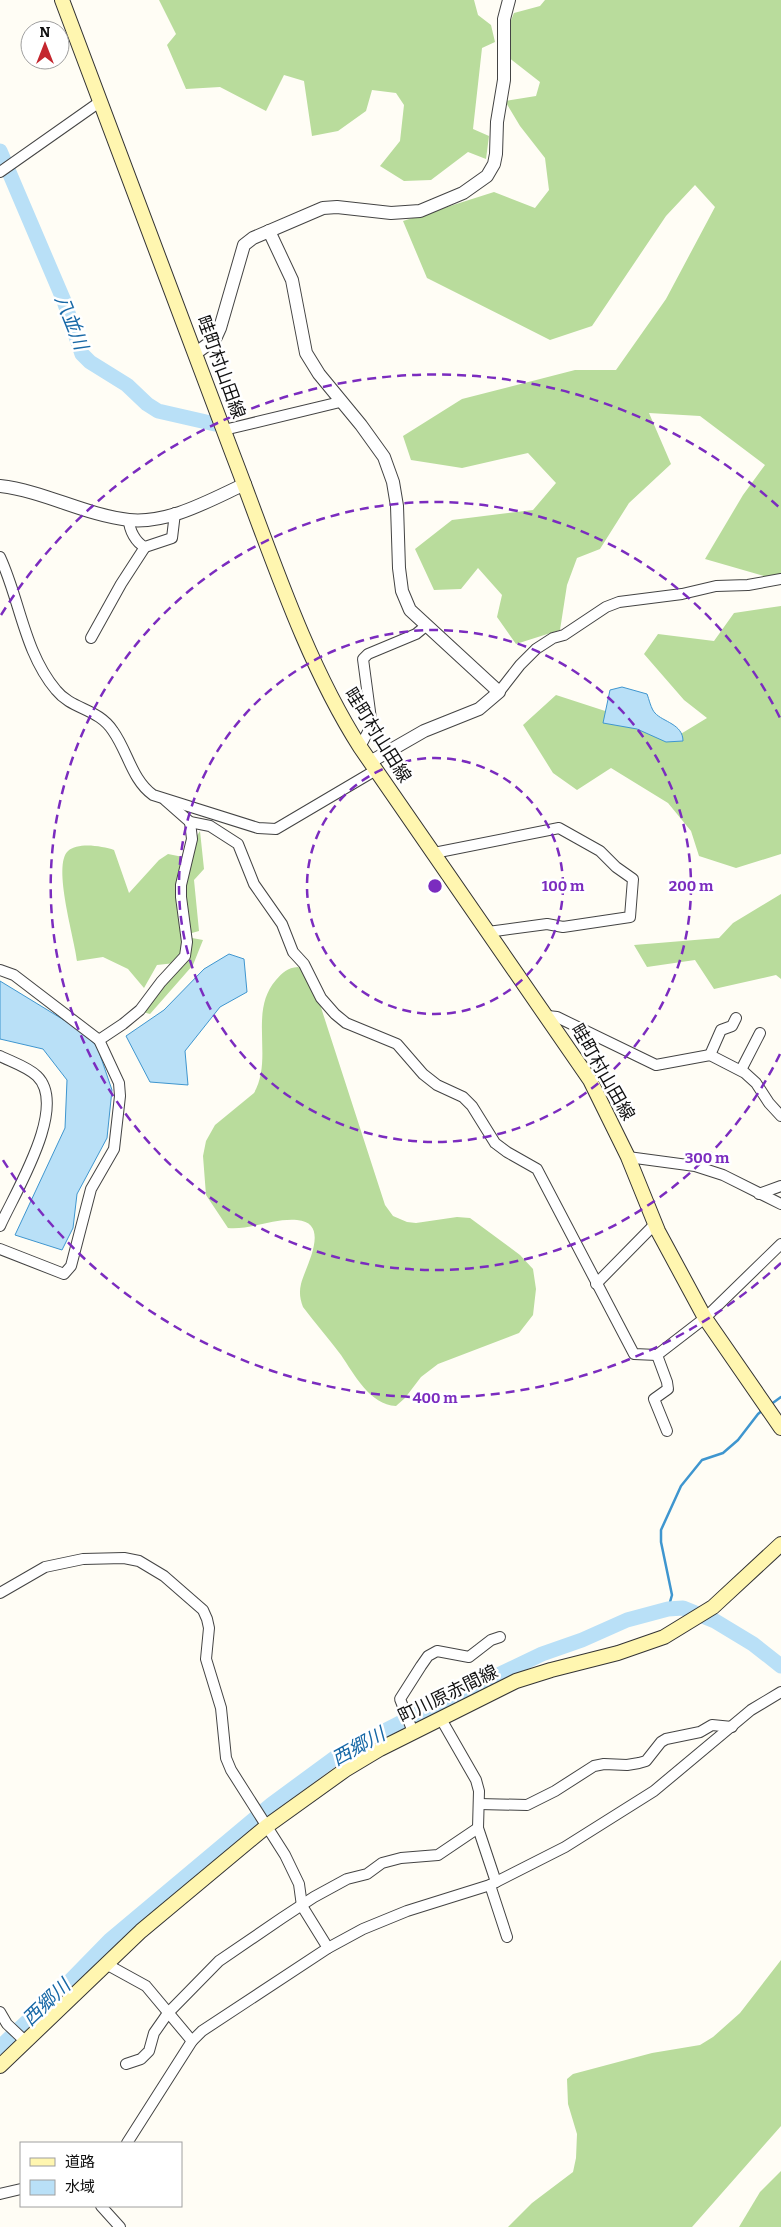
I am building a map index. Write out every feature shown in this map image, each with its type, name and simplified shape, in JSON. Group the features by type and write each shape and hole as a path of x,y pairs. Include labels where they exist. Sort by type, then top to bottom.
{"main road":[{"name":"畦町村山田線","path":"63,0 224,430 308,647 343,720 373,766 548,1016 590,1080 628,1157 655,1224 705,1318 781,1428"},
{"name":"町川原赤間線","path":"0,2066 23,2039 264,1822 345,1770 413,1732 525,1678 642,1646 664,1637 713,1607 781,1544"}],"street":[{"path":"196,353 215,339 218,333 244,245 253,238 324,208 337,207 391,213 420,211 463,193 487,176 494,164 496,154 496,122 505,67 504,20 509,0"},
{"path":"0,172 101,101"},
{"path":"269,231 292,280 306,353 319,374 340,402 361,425 384,457 393,482 397,506 399,568 402,591 410,610 499,692"},
{"path":"224,430 340,402"},
{"path":"0,486 130,520 160,518 245,484"},
{"path":"91,638 121,584 145,547 172,538 175,513"},
{"path":"130,520 129,527 140,545 145,547"},
{"path":"0,557 16,597 29,642 55,689 73,704 99,715 106,722 119,741 144,788 165,800 190,822 210,826 238,844 254,884 282,924 292,952 304,964 321,998 335,1014 346,1022 397,1044 423,1074 437,1085 463,1097 472,1106 495,1143 506,1152 537,1169 634,1354 657,1355 705,1318 781,1244"},
{"path":"165,800 258,828 276,829 424,731 480,709 499,692 520,665 536,649 553,638 564,635 606,607 619,602 682,594 716,586 748,585 781,579"},
{"path":"360,747 369,730 371,720 364,659 368,654 416,634 426,625"},
{"path":"99,1040 140,1010 161,982 185,956 187,942 181,885 192,839 190,822"},
{"path":"434,853 559,828 600,851 616,868 633,879 630,917 563,927 547,924 488,932"},
{"path":"0,970 14,975 99,1040 119,1083 120,1096 114,1149 92,1188 71,1266 64,1274 0,1249"},
{"path":"548,1016 557,1017 656,1065 710,1056 740,1070 756,1083 769,1103 781,1116"},
{"path":"710,1056 721,1030 732,1026 736,1018"},
{"path":"740,1070 760,1033"},
{"path":"0,1056 38,1076 45,1087 48,1100 47,1112 36,1151 0,1226"},
{"path":"628,1157 694,1166 723,1175 781,1204"},
{"path":"759,1194 781,1186"},
{"path":"596,1284 655,1224"},
{"path":"657,1355 668,1389 654,1399 667,1431"},
{"path":"0,1592 45,1568 83,1559 124,1558 139,1561 164,1576 203,1610 210,1628 206,1659 221,1708 226,1758 231,1770 285,1855 299,1884 302,1906 328,1948"},
{"path":"413,1732 400,1699 428,1656 437,1651 469,1657 491,1640 500,1636"},
{"path":"128,2142 192,2041 202,2031 328,1948 364,1929 389,1918 493,1884 565,1847 654,1791 751,1710 781,1692"},
{"path":"441,1719 472,1770 479,1791 478,1828 506,1937"},
{"path":"479,1804 527,1804 555,1791 594,1766 639,1763 646,1761 661,1742 666,1739 700,1732 712,1725 732,1727"},
{"path":"126,2064 142,2059 149,2050 154,2032 168,2013 219,1961 302,1906 347,1879 367,1874 382,1863 401,1858 438,1855 478,1828"},
{"path":"106,1964 146,1986 159,1999 168,2013 192,2041"},
{"path":"0,2012 4,2024 23,2039"},
{"path":"0,2194 20,2189"},
{"path":"102,2207 120,2227"}],"green space":[{"path":"159,0 474,0 478,15 491,25 495,42 482,48 473,129 489,136 486,159 468,152 431,180 404,181 380,166 400,141 404,105 396,93 372,90 366,111 338,131 312,136 304,81 284,75 266,111 220,87 186,89 167,45 176,34"},
{"path":"545,0 781,0 781,581 705,559 743,495 765,465 700,416 649,413 671,464 629,503 600,549 577,558 567,585 560,630 516,644 497,617 502,595 478,568 461,589 434,590 415,549 452,520 533,510 556,483 528,453 462,468 411,460 403,436 462,399 575,370 616,370 666,299 715,207 695,185 666,216 592,326 550,340 427,278 403,221 494,192 535,208 549,190 545,158 520,126 505,101 536,96 540,82 508,57 507,30 514,13 540,6"},
{"path":"781,606 781,854 736,868 699,856 691,831 668,803 611,768 577,790 553,773 523,725 556,695 679,735 707,718 684,700 644,654 658,634 714,641 734,613"},
{"path":"200,831 204,869 194,880 199,931 181,936 203,940 193,965 150,1014 139,1011 175,963 157,965 144,988 128,969 103,957 77,961 63,886 62,871 64,859 68,851 78,846 97,846 114,850 129,893 159,860 168,854 183,857"},
{"path":"781,894 781,979 776,975 714,989 695,960 647,967 634,945 719,938 733,923"},
{"path":"298,967 307,971 315,989 385,1205 393,1216 407,1222 416,1223 457,1217 470,1218 520,1255 533,1269 536,1289 533,1315 519,1333 438,1364 421,1377 405,1398 396,1406 378,1400 364,1387 303,1307 300,1287 314,1247 315,1237 313,1229 307,1223 297,1220 228,1228 206,1195 203,1156 206,1141 215,1125 254,1093 260,1079 262,1065 262,1021 268,993 283,973 288,969"},
{"path":"781,1960 781,2126 692,2227 508,2227 532,2203 573,2172 576,2158 577,2134 568,2104 567,2079 573,2074 652,2053 700,2045 713,2037 740,2013"},
{"path":"781,2171 781,2227 739,2227 760,2192"}],"water":[{"path":"622,687 647,694 654,711 680,731 683,741 666,742 637,729 603,723 610,690"},
{"path":"229,954 244,959 247,992 220,1007 185,1051 188,1085 150,1082 126,1036 164,1010 204,969"},
{"path":"0,981 77,1028 97,1046 112,1090 107,1138 77,1194 73,1228 62,1250 15,1235 65,1128 67,1080 43,1049 0,1039"}],"waterway":[{"name":"八並川","path":"0,151 64,301 82,354 90,362 127,385 147,404 158,411 215,424"},
{"path":"770,1405 781,1397"},
{"path":"668,1609 672,1595 661,1542 661,1530 681,1486 702,1460 723,1453 738,1440 764,1409"},
{"name":"西郷川","path":"0,2047 67,1984 110,1940 272,1804 340,1754 435,1705 542,1654 582,1640 627,1620 668,1609 683,1608 715,1621 753,1644 781,1666"}]}
